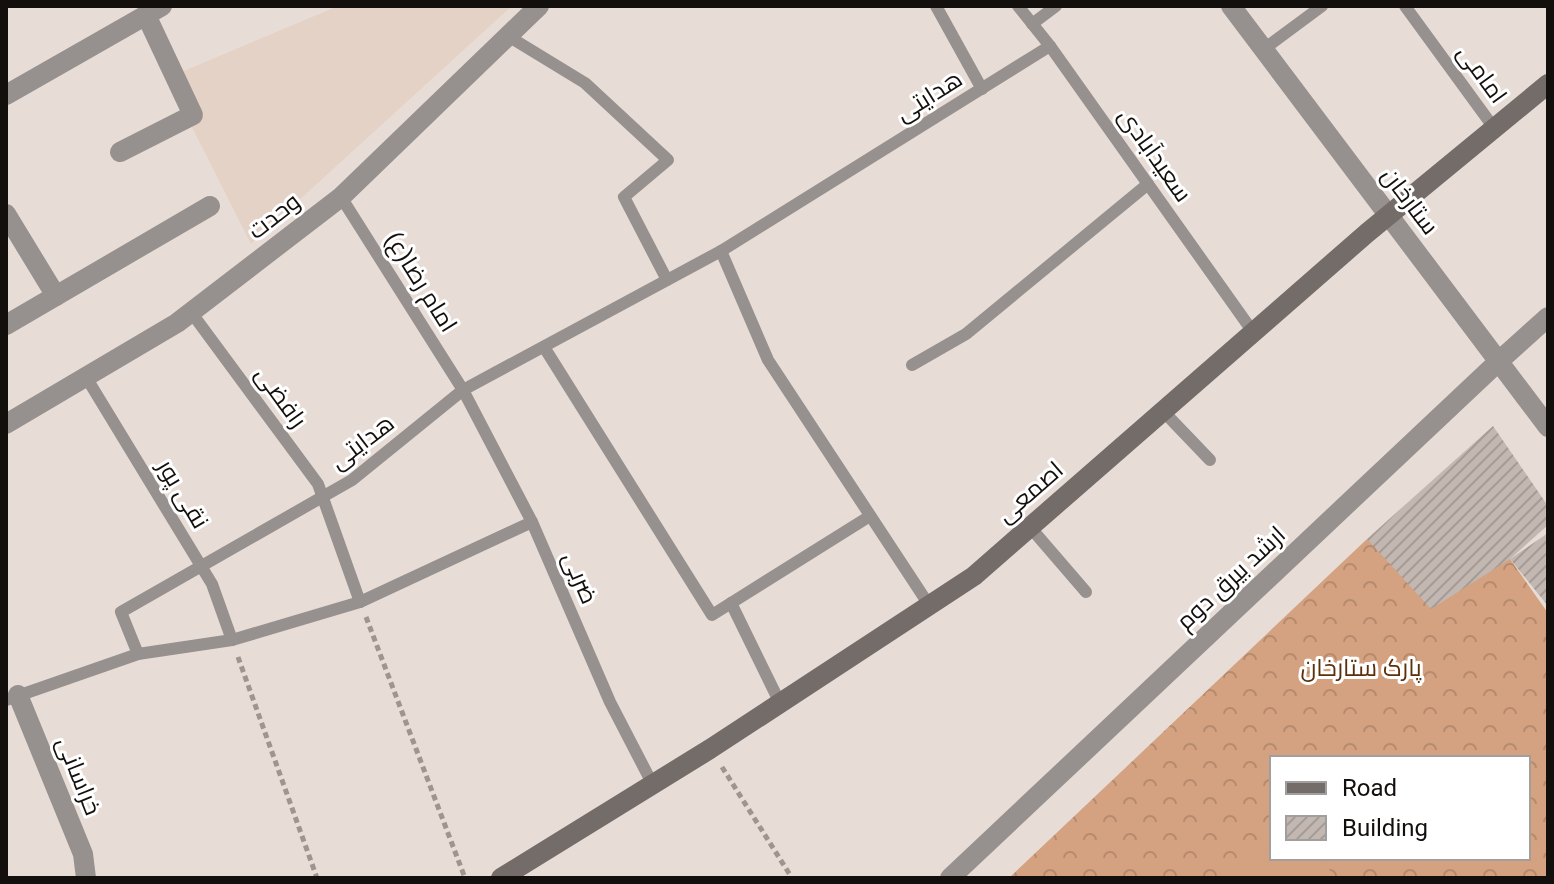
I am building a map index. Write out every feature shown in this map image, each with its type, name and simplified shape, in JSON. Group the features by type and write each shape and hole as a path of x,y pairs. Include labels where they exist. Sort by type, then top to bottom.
{"main road":[{"name":"اصمعی","path":"501,878 710,749 974,576 1389,215 1548,84"}],"street":[{"name":"وحدت","path":"6,424 177,323 341,197 539,6"},
{"name":"ستارخان","path":"1231,6 1548,427"},
{"path":"6,95 154,10 193,115 120,152"},
{"path":"6,325 210,206"},
{"path":"6,214 56,296"},
{"name":"ارشد بیرق دوم","path":"950,878 1548,317"},
{"name":"خراسانی","path":"12,698 83,854 86,878"}],"lane":[{"path":"936,6 982,89"},
{"name":"سعیدآبادی","path":"1018,6 1050,46 1253,332"},
{"path":"1032,24 1056,6"},
{"path":"1264,49 1322,6"},
{"name":"امامی","path":"1405,6 1494,128"},
{"path":"508,36 585,83 668,160 624,197 667,280"},
{"name":"هدایتی","path":"138,654 121,612 352,480 463,390 721,251 1050,46"},
{"path":"912,365 966,334 1148,184"},
{"name":"امام رضا(ع)","path":"341,197 463,390"},
{"path":"721,251 768,360 929,605"},
{"name":"رافضی","path":"191,312 318,484 360,602"},
{"path":"544,347 712,615 870,516"},
{"name":"نقی پور","path":"86,377 212,584 232,640"},
{"name":"ضربی","path":"463,390 532,522 610,702 653,785"},
{"path":"1163,411 1210,460"},
{"path":"12,698 138,654 232,640 360,602 532,522"},
{"path":"1030,527 1086,592"},
{"path":"731,603 780,703"}],"path":[{"path":"360,602 465,878"},
{"path":"232,640 317,878"},
{"path":"710,749 792,878"}],"shaded area":[{"path":"338,6 512,6 251,244 167,78"}],"green space":[{"name":"پارک ستارخان","path":"1367,539 1510,559 1548,613 1548,878 1009,878"},
{"path":"1270,848 1270,860 1324,860 1334,878 1212,878"}],"building":[{"path":"1493,426 1548,506 1548,525 1510,559 1431,609 1367,539"},
{"path":"1548,533 1548,606 1510,559"}]}
